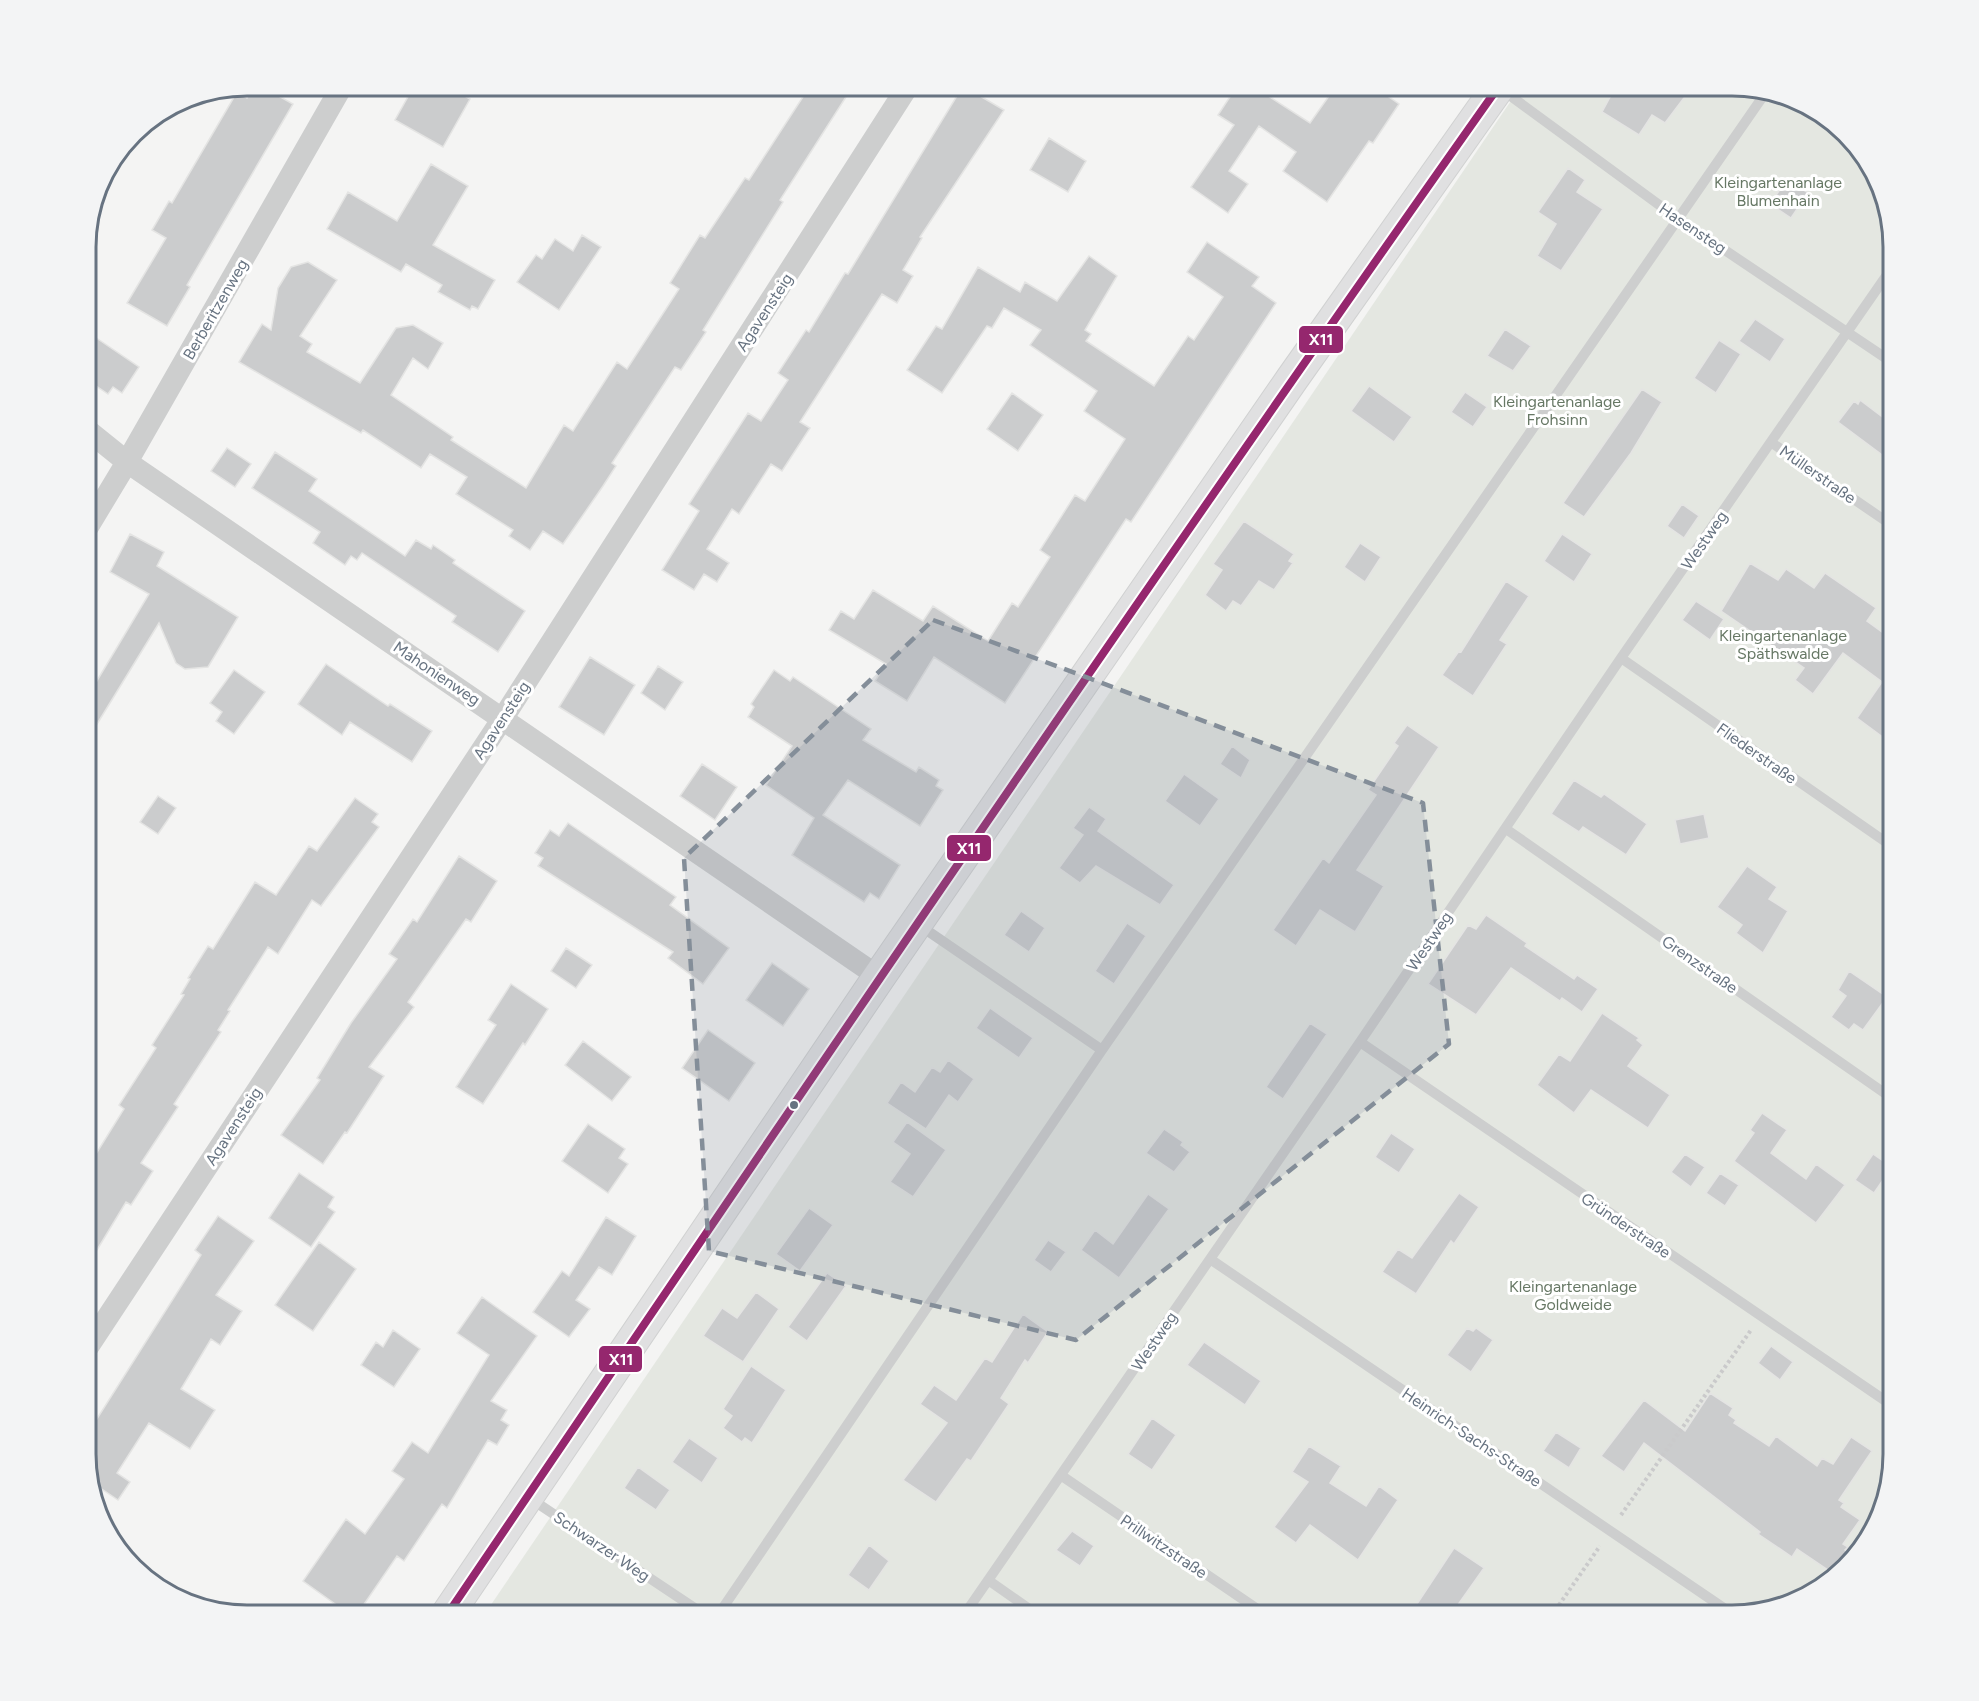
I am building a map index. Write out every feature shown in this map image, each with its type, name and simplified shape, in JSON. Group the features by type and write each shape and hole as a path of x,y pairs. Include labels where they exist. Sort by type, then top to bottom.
{"street":[{"name":"Berberitzenweg","path":"96,514 128,462 336,96"},
{"name":"Agavensteig","path":"96,1335 503,718 902,96"},
{"path":"454,1605 879,977 1292,379 1491,96"},
{"name":"Mahonienweg","path":"96,437 128,462 879,977"}],"lane":[{"name":"Hasensteg","path":"1512,96 1677,218 1883,356"},
{"path":"725,1605 1102,1050 1761,99"},
{"name":"Westweg","path":"971,1605 1360,1042 1621,658 1883,281"},
{"name":"Müllerstraße","path":"1772,442 1883,519"},
{"name":"Fliederstraße","path":"1621,658 1883,840"},
{"name":"Grenzstraße","path":"1506,829 1883,1092"},
{"path":"916,924 1102,1050"},
{"name":"Gründerstraße","path":"1360,1042 1883,1399"},
{"name":"Heinrich-Sachs-Straße","path":"1210,1259 1719,1605"},
{"name":"Prillwitzstraße","path":"1062,1476 1250,1605"},
{"name":"Schwarzer Weg","path":"528,1497 689,1605"},
{"path":"988,1580 1023,1605"}],"path":[{"path":"1560,1605 1760,1317"}],"highlighted area":[{"path":"933,620 1423,803 1449,1044 1076,1340 709,1251 684,858"}],"green space":[{"path":"1514,96 1752,97 1790,107 1832,133 1852,155 1872,189 1883,237 1883,1464 1872,1512 1846,1554 1816,1580 1790,1594 1752,1604 1732,1605 491,1605"}],"building":[{"path":"248,96 279,96 293,104 187,285 190,287 167,326 127,303 166,238 152,230 169,201 172,203 234,97 247,98"},
{"path":"408,96 465,96 470,99 443,147 395,120"},
{"path":"804,96 847,96 780,200 783,202 703,330 706,332 681,370 675,367 612,463 616,466 563,544 543,531 530,550 509,536 513,530 456,494 467,477 430,454 421,468 363,430 361,433 239,362 262,324 271,330 278,288 291,267 308,262 337,280 300,336 312,344 307,352 360,383 396,328 413,325 443,343 428,369 413,358 391,395 453,437 451,440 526,488 564,425 573,431 617,362 627,369 679,289 670,283 700,235 705,238 745,178 749,180"},
{"path":"957,96 980,96 1004,110 920,237 922,238 903,270 913,276 897,303 882,294 800,422 810,428 782,471 771,464 739,514 732,509 707,549 729,563 717,582 704,574 694,590 662,570 699,511 689,504 748,413 761,421 788,380 778,373 806,330 809,332 845,273 848,274"},
{"path":"1230,96 1268,96 1310,123 1329,96 1387,96 1399,104 1373,143 1369,141 1327,202 1283,171 1296,152 1259,126 1229,171 1248,184 1228,213 1191,187 1234,125 1218,115"},
{"path":"1611,96 1685,96 1665,123 1652,115 1639,135 1602,112"},
{"path":"1049,138 1086,161 1068,192 1030,170"},
{"path":"431,164 468,186 433,245 495,280 478,309 472,306 470,310 438,292 442,285 406,264 401,272 327,229 348,192 397,221"},
{"path":"1568,168 1585,180 1577,192 1603,209 1561,271 1537,256 1556,224 1538,212"},
{"path":"1787,179 1808,193 1791,218 1770,204"},
{"path":"582,235 601,247 559,310 517,282 536,255 542,259 555,239 573,251"},
{"path":"1207,242 1259,277 1252,286 1276,303 1131,522 1126,519 1005,703 934,657 907,701 875,681 886,664 829,630 841,611 854,619 873,590 923,621 933,606 988,641 1012,603 1018,607 1050,557 1040,550 1075,495 1085,501 1125,439 1084,411 1097,391 1030,345 1041,330 1004,308 992,328 987,326 942,393 907,370 936,326 942,329 978,267 1020,292 1025,282 1057,301 1089,256 1117,276 1085,330 1091,334 1086,341 1154,386 1188,336 1194,340 1223,297 1187,272"},
{"path":"1755,319 1785,339 1770,362 1739,341"},
{"path":"1505,329 1531,346 1513,371 1487,356"},
{"path":"96,338 139,367 122,393 113,387 108,394 96,386"},
{"path":"1719,340 1741,354 1716,393 1694,378"},
{"path":"1369,386 1412,417 1394,442 1351,411"},
{"path":"1642,389 1662,402 1631,453 1584,517 1563,503"},
{"path":"1465,392 1487,407 1473,427 1451,412"},
{"path":"1012,393 1043,415 1018,451 987,429"},
{"path":"1860,400 1883,417 1883,456 1838,422 1854,401 1858,404"},
{"path":"227,448 251,464 235,487 211,471"},
{"path":"275,452 317,479 309,491 405,556 416,540 431,549 433,545 455,560 453,563 525,611 498,652 452,622 456,616 362,553 357,560 351,556 345,565 313,543 320,532 252,488"},
{"path":"1682,504 1699,516 1684,538 1667,526"},
{"path":"1244,521 1294,554 1289,561 1293,563 1274,590 1259,581 1241,606 1233,601 1226,611 1205,595 1222,570 1213,564"},
{"path":"130,534 164,552 157,566 238,617 208,667 185,669 176,663 159,623 96,726 96,682 149,594 110,572"},
{"path":"1562,534 1592,554 1574,582 1544,561"},
{"path":"1360,543 1381,557 1365,582 1344,567"},
{"path":"1750,563 1778,580 1786,569 1814,588 1825,573 1876,608 1867,621 1883,633 1883,737 1857,718 1882,682 1843,653 1813,694 1795,680 1804,668 1721,611"},
{"path":"1506,581 1529,596 1500,640 1507,644 1473,696 1442,675 1459,651 1461,652"},
{"path":"1696,601 1724,619 1710,640 1682,620"},
{"path":"590,657 635,685 604,735 559,707"},
{"path":"326,664 388,706 390,704 432,731 412,762 350,722 342,735 298,704"},
{"path":"658,666 683,682 665,710 641,693"},
{"path":"234,670 265,692 234,734 216,721 222,712 210,703"},
{"path":"774,670 790,681 793,677 871,729 863,740 916,772 919,767 939,780 936,786 943,790 920,826 848,780 823,815 900,865 879,899 870,893 864,902 792,855 814,818 766,785 792,746 748,717 754,707 751,704"},
{"path":"1407,725 1439,747 1357,870 1384,886 1355,932 1320,910 1296,946 1273,930 1323,858 1329,863 1376,795 1368,790 1398,746 1394,743"},
{"path":"1232,746 1250,760 1241,778 1220,764"},
{"path":"702,764 737,787 715,820 680,796"},
{"path":"1184,774 1219,799 1200,826 1165,801"},
{"path":"1574,780 1601,797 1604,794 1647,824 1626,855 1583,827 1579,832 1551,814"},
{"path":"158,796 176,808 158,834 140,822"},
{"path":"355,798 378,814 372,822 379,827 321,906 312,900 278,954 268,947 228,1010 230,1011 218,1030 221,1032 174,1104 178,1107 141,1163 153,1171 131,1205 126,1202 96,1252 96,1154 124,1109 119,1105 156,1048 152,1045 184,995 181,994 190,979 188,978 208,946 213,949 255,882 276,895 309,846 317,851"},
{"path":"1089,807 1106,819 1098,831 1174,885 1160,905 1096,866 1080,883 1059,868 1083,835 1073,828"},
{"path":"1704,814 1709,838 1680,844 1675,820"},
{"path":"568,823 676,897 670,905 729,948 703,984 668,958 673,952 538,866 543,858 535,853 550,830 559,836"},
{"path":"459,856 497,881 471,922 466,919 408,1002 414,1007 369,1067 384,1076 347,1133 345,1132 323,1164 281,1135 320,1080 317,1078 351,1023 397,959 389,954 413,919 417,922"},
{"path":"1747,866 1777,887 1769,899 1788,911 1763,953 1736,933 1742,925 1717,907"},
{"path":"1021,911 1045,928 1029,952 1004,935"},
{"path":"1486,915 1527,943 1525,946 1574,979 1577,975 1598,989 1582,1012 1562,998 1560,1001 1511,968 1476,1015 1428,984 1468,925 1476,929"},
{"path":"1127,923 1146,936 1114,984 1095,971"},
{"path":"566,948 592,965 576,988 551,971"},
{"path":"772,963 809,989 783,1026 746,1000"},
{"path":"1849,971 1883,994 1883,1002 1863,1030 1854,1024 1849,1030 1831,1017 1846,996 1838,990"},
{"path":"511,984 548,1009 483,1104 456,1087 496,1025 488,1020"},
{"path":"990,1008 1033,1038 1019,1058 976,1028"},
{"path":"1602,1013 1639,1038 1637,1040 1643,1045 1628,1066 1670,1095 1648,1128 1591,1090 1574,1113 1537,1085 1559,1054 1570,1061"},
{"path":"1310,1023 1327,1034 1283,1099 1266,1087"},
{"path":"708,1030 755,1063 729,1101 682,1068"},
{"path":"583,1041 631,1077 612,1101 565,1065"},
{"path":"948,1060 974,1079 958,1102 949,1095 926,1129 887,1103 901,1082 915,1092 932,1067 940,1072"},
{"path":"1762,1113 1787,1130 1771,1153 1806,1179 1816,1164 1845,1185 1816,1223 1734,1161 1754,1133 1750,1130"},
{"path":"907,1122 946,1150 913,1197 890,1182 910,1154 893,1142"},
{"path":"588,1124 625,1149 619,1158 628,1164 608,1193 562,1161"},
{"path":"1164,1129 1183,1142 1181,1145 1190,1152 1174,1172 1146,1153"},
{"path":"1391,1133 1415,1149 1399,1173 1375,1157"},
{"path":"1685,1154 1705,1167 1691,1187 1671,1172"},
{"path":"1873,1154 1883,1161 1883,1180 1874,1193 1855,1180"},
{"path":"299,1173 334,1197 328,1207 335,1212 311,1247 269,1218"},
{"path":"1720,1173 1739,1185 1725,1206 1706,1193"},
{"path":"1459,1193 1479,1207 1454,1244 1451,1241 1416,1294 1382,1272 1398,1249 1412,1258"},
{"path":"1148,1194 1169,1209 1119,1278 1081,1250 1095,1230 1113,1244"},
{"path":"809,1208 833,1225 800,1271 776,1254"},
{"path":"218,1216 254,1241 216,1295 242,1311 220,1345 211,1339 181,1389 215,1410 190,1449 149,1423 117,1473 130,1482 118,1500 100,1488 96,1464 96,1420 201,1255 195,1250"},
{"path":"606,1217 636,1236 612,1275 599,1267 576,1300 590,1309 569,1337 533,1312 562,1271 569,1276"},
{"path":"1048,1240 1066,1252 1051,1272 1034,1260"},
{"path":"319,1242 356,1269 313,1331 275,1305"},
{"path":"827,1273 846,1286 807,1341 788,1327"},
{"path":"756,1292 779,1309 743,1362 703,1336 722,1308 737,1318"},
{"path":"482,1297 537,1336 491,1401 507,1410 501,1420 509,1425 497,1445 488,1440 447,1508 442,1504 404,1561 397,1556 364,1605 337,1605 303,1581 346,1519 365,1534 404,1479 392,1471 412,1442 428,1453 489,1355 457,1333"},
{"path":"1023,1314 1048,1332 1028,1363 1025,1360 1001,1398 1009,1404 971,1461 967,1459 936,1502 903,1480 947,1423 920,1404 934,1385 956,1400 985,1358 992,1362"},
{"path":"1467,1328 1473,1331 1476,1328 1493,1340 1471,1372 1447,1355"},
{"path":"393,1330 420,1349 394,1387 361,1365 376,1342 383,1347"},
{"path":"1204,1342 1261,1381 1245,1405 1187,1365"},
{"path":"1771,1346 1793,1362 1780,1380 1758,1363"},
{"path":"751,1366 786,1390 752,1443 745,1438 742,1442 723,1428 732,1416 723,1409"},
{"path":"1710,1393 1733,1408 1729,1415 1736,1420 1734,1423 1769,1446 1776,1436 1817,1466 1822,1458 1833,1464 1851,1437 1872,1451 1839,1500 1844,1503 1841,1507 1860,1520 1843,1544 1848,1547 1845,1550 1848,1552 1846,1554 1829,1570 1797,1549 1792,1557 1758,1534 1760,1532 1644,1443 1624,1472 1601,1456 1644,1400 1685,1431"},
{"path":"1152,1418 1176,1435 1152,1470 1128,1454"},
{"path":"1556,1432 1581,1448 1569,1468 1543,1451"},
{"path":"689,1438 718,1458 702,1483 672,1462"},
{"path":"1309,1446 1341,1466 1330,1483 1366,1506 1379,1486 1398,1500 1358,1560 1310,1525 1296,1543 1274,1527 1308,1482 1292,1472"},
{"path":"638,1467 670,1490 656,1510 624,1488"},
{"path":"1072,1531 1094,1546 1080,1566 1056,1550"},
{"path":"869,1545 889,1561 869,1590 848,1575"},
{"path":"1454,1548 1484,1568 1458,1605 1416,1605"}],"transit line":[{"name":"X11","path":"454,1605 838,1039 1492,96"}],"park label":[{"name":"Kleingartenanlage Blumenhain","path":"1778,191"},
{"name":"Kleingartenanlage Frohsinn","path":"1557,410"},
{"name":"Kleingartenanlage Späthswalde","path":"1783,644"},
{"name":"Kleingartenanlage Goldweide","path":"1573,1295"}]}
